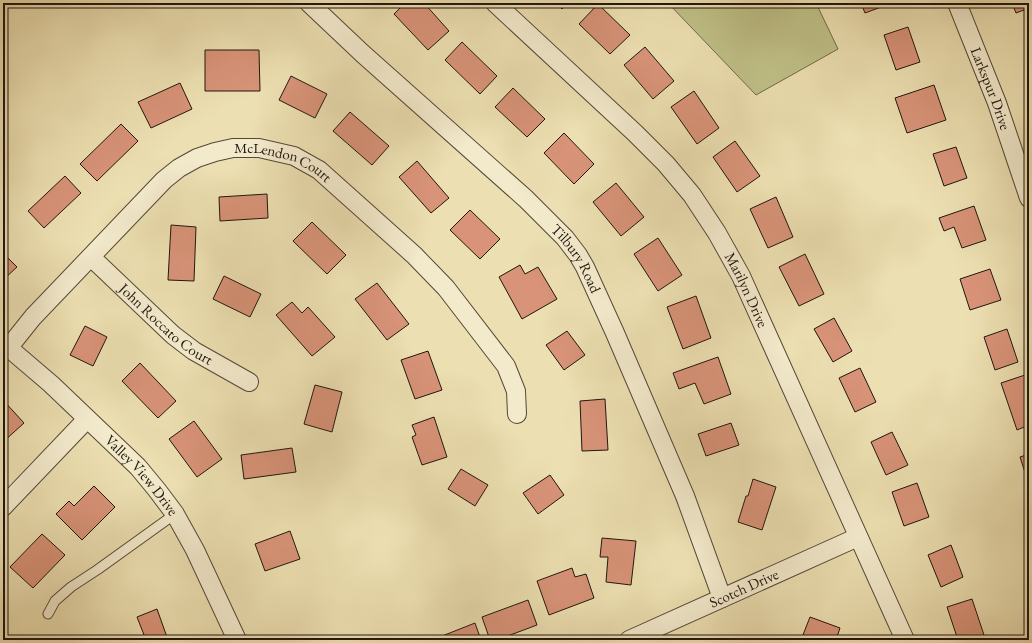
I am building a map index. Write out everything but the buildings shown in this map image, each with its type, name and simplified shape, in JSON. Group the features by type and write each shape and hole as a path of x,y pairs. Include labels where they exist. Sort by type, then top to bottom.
{"street":[{"name":"Tilbury Road","path":"309,3 363,54 526,199 565,238 578,255 615,333 685,496 722,598"},
{"name":"Marilyn Drive","path":"495,3 635,133 666,164 692,195 718,233 741,276 905,640"},
{"name":"Larkspur Drive","path":"957,3 997,103 1029,198"},
{"name":"McLendon Court","path":"6,345 164,180 179,168 197,158 215,152 239,148 259,148 294,156 320,170 414,255 446,288 506,366 516,391 517,414"},
{"name":"John Roccato Court","path":"91,257 173,336 194,351 250,382"},
{"name":"Valley View Drive","path":"6,345 51,384 138,467 157,490 175,514 195,550 237,640"},
{"path":"3,507 87,419"},
{"name":"Scotch Drive","path":"629,640 858,537"}],"lane":[{"path":"48,614 55,601 71,587 175,514"}],"green space":[{"path":"668,3 816,3 838,49 756,95"}]}
